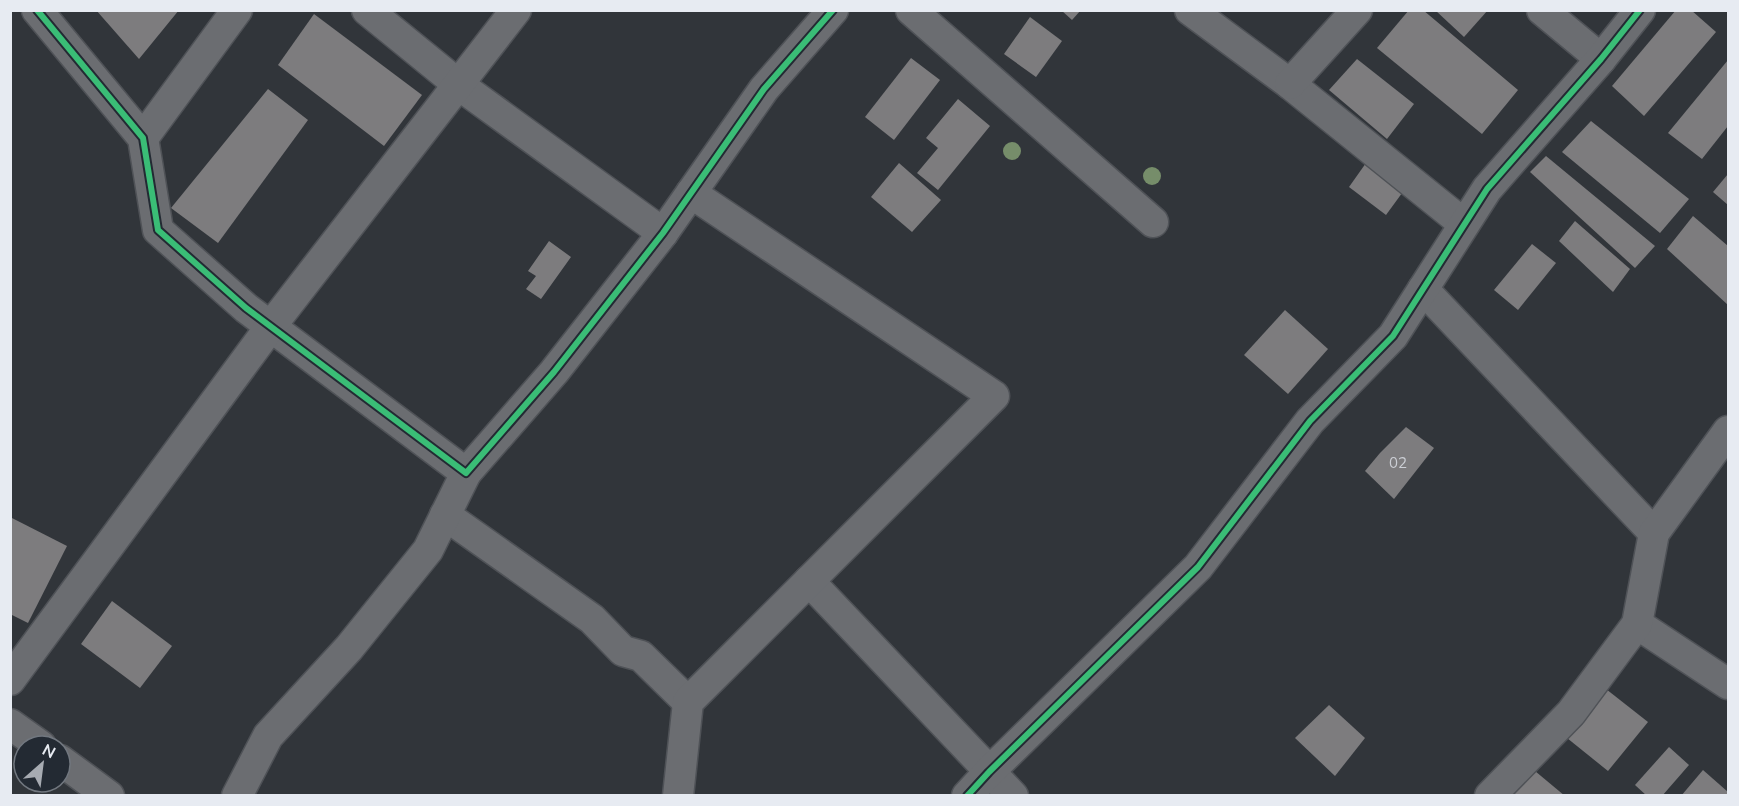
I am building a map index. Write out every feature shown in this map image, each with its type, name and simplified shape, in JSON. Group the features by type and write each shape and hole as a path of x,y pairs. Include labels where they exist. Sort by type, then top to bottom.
{"street":[{"path":"37,10 143,138 158,230 246,309 466,473"},
{"path":"143,138 237,10"},
{"path":"367,10 459,85 663,233"},
{"path":"10,680 271,326 516,10"},
{"path":"237,795 268,736 350,648 428,550 466,473 554,372 663,233 764,89 833,10"},
{"path":"911,10 1153,222"},
{"path":"1190,10 1290,84 1464,224"},
{"path":"1290,84 1357,10"},
{"path":"1542,10 1601,59"},
{"path":"967,795 1198,567 1310,421 1393,336 1487,189 1601,59 1640,10"},
{"path":"678,795 688,702 994,396 691,193"},
{"path":"1423,289 1654,533"},
{"path":"1490,795 1571,713 1637,624 1654,533 1728,431"},
{"path":"445,515 592,619 622,651 641,656 688,702"},
{"path":"809,581 989,772 1014,795"},
{"path":"1637,624 1728,684"},
{"path":"10,724 24,734"},
{"path":"72,769 109,795"}],"building":[{"path":"96,10 179,10 139,59"},
{"path":"1061,10 1081,10 1072,20"},
{"path":"1409,10 1423,10 1518,90 1482,134 1377,48"},
{"path":"1435,10 1488,10 1464,37"},
{"path":"1676,10 1691,10 1716,32 1644,116 1612,86"},
{"path":"314,14 422,95 384,146 278,65"},
{"path":"1030,17 1062,41 1036,77 1004,54"},
{"path":"911,58 940,80 894,140 865,117"},
{"path":"1357,59 1414,104 1387,139 1329,90"},
{"path":"1728,60 1728,126 1702,159 1668,133"},
{"path":"268,89 308,120 218,243 171,208"},
{"path":"958,99 990,126 938,190 917,173 938,148 926,138"},
{"path":"1591,121 1689,199 1660,233 1562,152"},
{"path":"1546,156 1655,246 1635,268 1530,172"},
{"path":"899,163 941,200 912,232 871,197"},
{"path":"1366,163 1405,189 1386,215 1349,187"},
{"path":"1728,174 1728,205 1713,192"},
{"path":"1693,216 1728,246 1728,305 1667,249"},
{"path":"1575,221 1630,269 1613,292 1559,241"},
{"path":"549,241 571,257 541,299 526,289 536,276 528,271"},
{"path":"1532,244 1556,263 1518,310 1494,290"},
{"path":"1285,310 1328,349 1288,394 1244,355"},
{"path":"1406,427 1434,448 1394,499 1365,471"},
{"path":"10,517 67,546 28,623 10,614"},
{"path":"112,601 172,646 140,688 81,644"},
{"path":"1606,689 1648,722 1608,771 1567,738"},
{"path":"1329,705 1365,738 1335,776 1295,738"},
{"path":"1669,747 1689,765 1662,796 1647,796 1635,785"},
{"path":"1529,766 1565,796 1505,796"},
{"path":"1703,770 1728,792 1728,796 1681,796"}],"cycle path":[{"path":"37,10 143,138 158,230 246,308 466,473 554,372 663,233 764,89 833,10"},
{"path":"967,796 1198,567 1310,421 1393,336 1487,189 1601,59 1640,10"}]}
